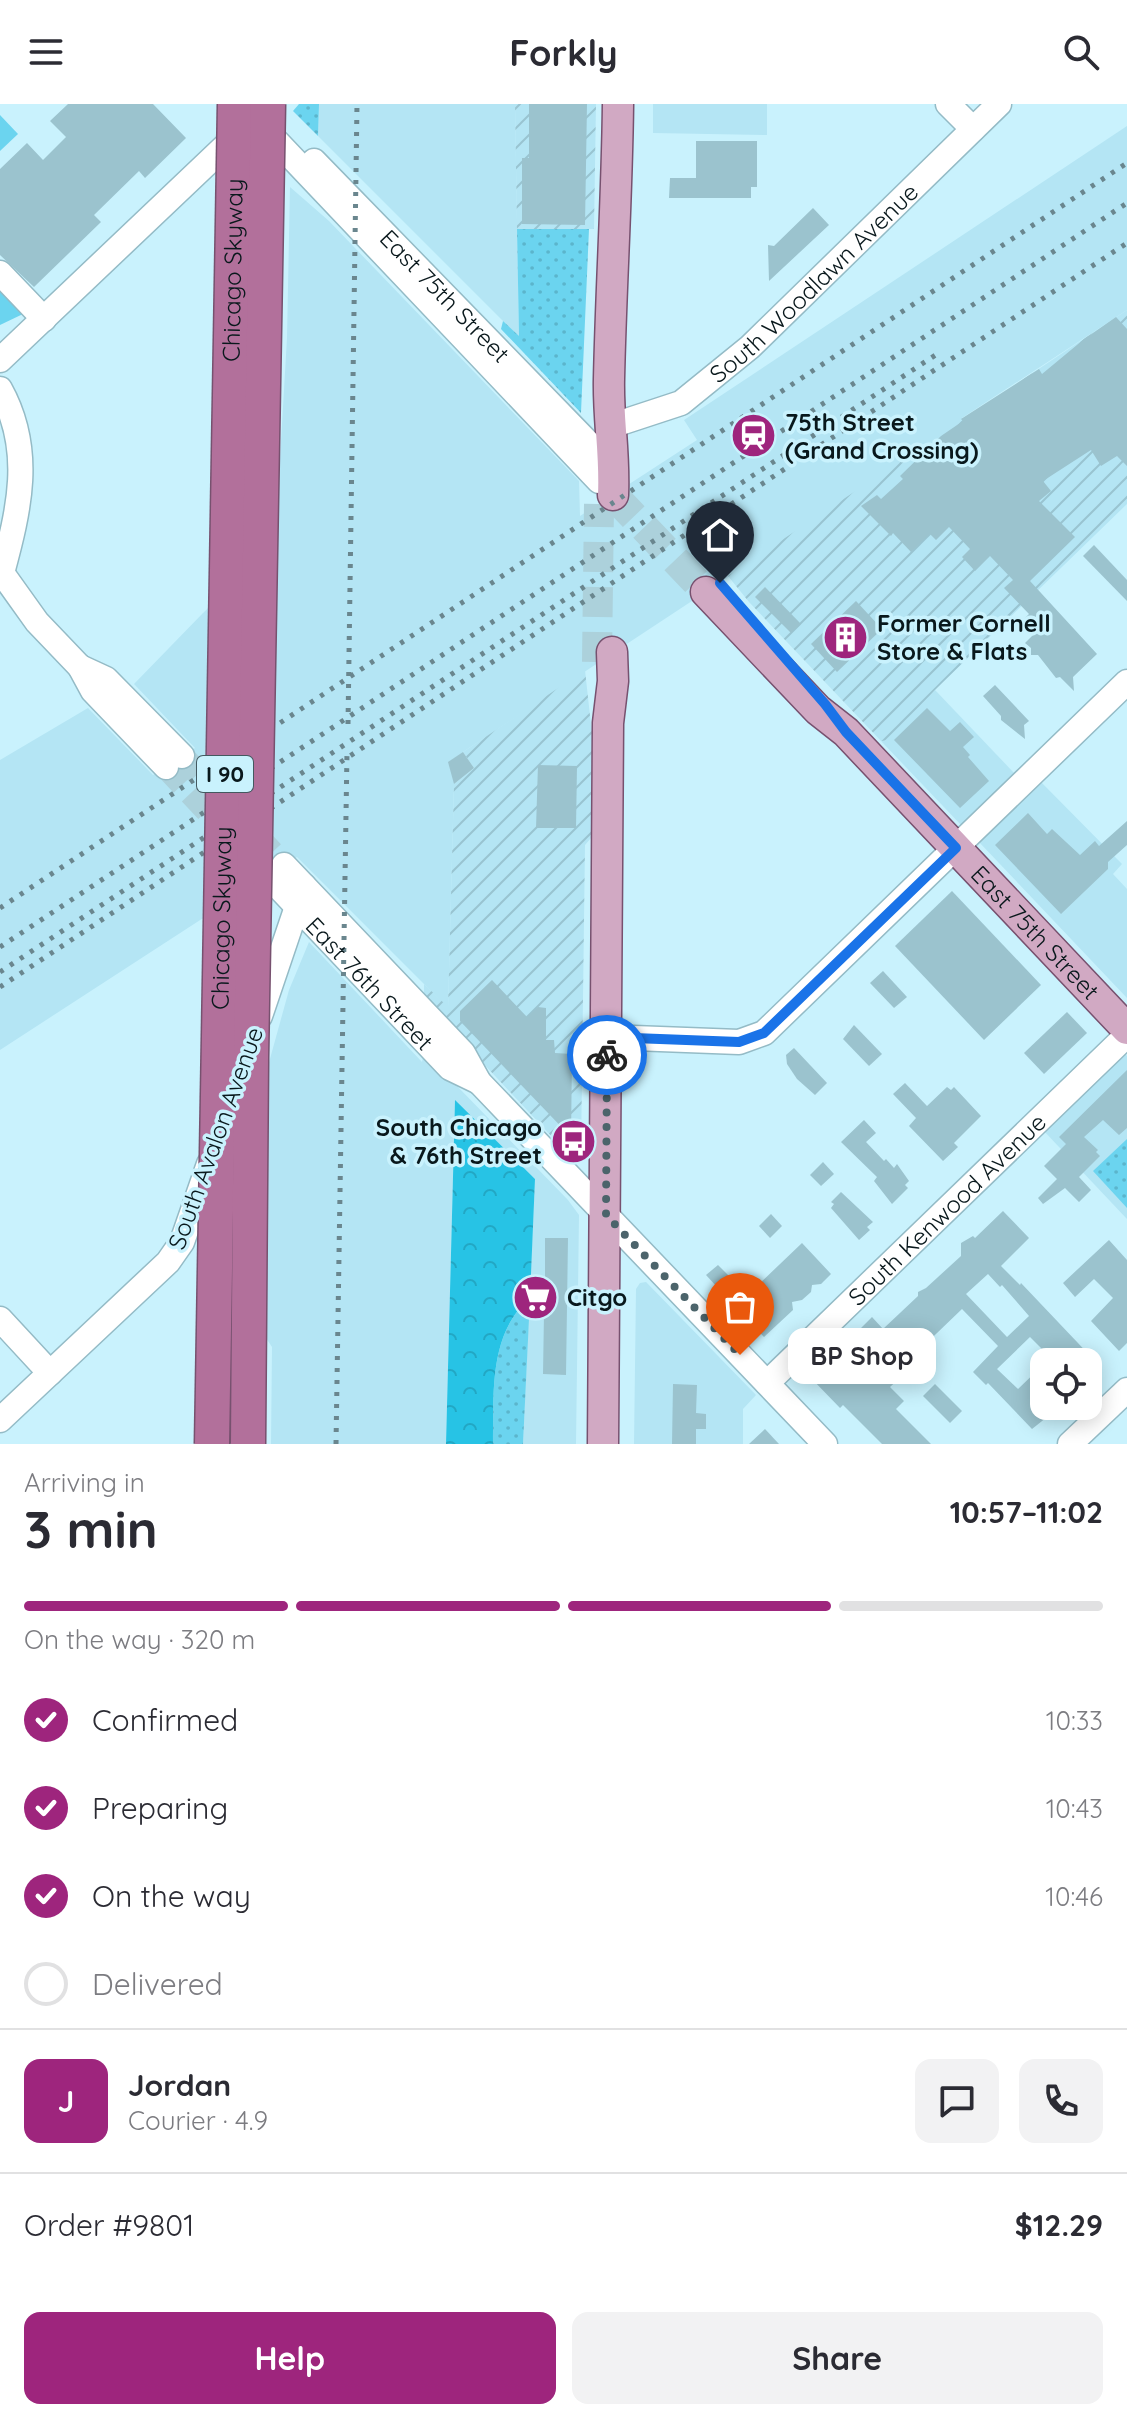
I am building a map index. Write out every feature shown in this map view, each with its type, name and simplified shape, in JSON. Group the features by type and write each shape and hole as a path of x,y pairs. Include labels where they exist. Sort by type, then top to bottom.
{"highway":[{"name":"Chicago Skyway","path":"212,1444 254,107"},
{"name":"Chicago Skyway","path":"248,1444 254,107"}],"main road":[{"path":"609,474 618,104"},
{"name":"East 75th Street","path":"713,587 818,710 846,732 1127,1032"},
{"path":"603,1444 608,723 598,681 604,657"}],"street":[{"path":"948,104 973,129"},
{"name":"South Woodlawn Avenue","path":"609,474 681,403 750,347 999,104"},
{"name":"East 75th Street","path":"254,107 339,185 609,474"},
{"path":"0,360 254,107"},
{"path":"0,273 44,319"},
{"path":"0,389 9,405 19,438 21,470 17,517 1,573 37,622 80,667 106,679 174,761"},
{"path":"607,1037 739,1042 764,1033 1127,682"},
{"name":"East 76th Street","path":"276,871 450,1068 479,1082 825,1444"},
{"name":"South Avalon Avenue","path":"0,1420 160,1270 182,1242 300,896"},
{"name":"South Kenwood Avenue","path":"767,1383 1127,1032"},
{"path":"0,1319 50,1373"},
{"path":"1070,1444 1127,1390"}],"shaded area":[{"path":"319,104 515,104 519,337 318,136"},
{"path":"515,104 596,104 594,229 517,229"},
{"path":"653,104 767,104 767,135 653,133"},
{"path":"1127,126 1127,310 463,752 454,784 448,1008 297,857 0,1050 0,760 88,708 153,775 195,748 134,684 275,545 287,338 290,187 329,221 579,481 580,516 697,440 684,420"},
{"path":"1127,310 1127,504 935,690 888,740 881,741 728,576"},
{"path":"585,670 592,734 591,838 585,845 581,1152 575,1156 569,1155 424,1000 424,984 448,1007 454,784 474,768 463,752"},
{"path":"935,690 1015,774 962,826 881,741"},
{"path":"1041,782 1122,864 1113,874 1127,889 1127,998 979,842"},
{"path":"309,942 422,1062 424,1052 579,1215 576,1444 523,1444 535,1179 455,1101 446,1444 271,1444 272,1347 211,1255 220,1240 289,990"},
{"path":"1124,1053 1127,1056 1127,1219 1043,1130"},
{"path":"646,1282 756,1395 743,1409 743,1444 634,1444 636,1289 640,1283"}],"green space":[{"path":"299,104 319,104 318,136 293,111"},
{"path":"0,115 18,134 0,151"},
{"path":"517,229 589,229 581,413 501,329 503,321 519,336"},
{"path":"0,289 23,314 0,325"},
{"path":"455,1100 535,1179 530,1298 516,1313 500,1347 494,1386 493,1444 446,1444"},
{"path":"1127,1139 1127,1208 1093,1171"},
{"path":"530,1298 523,1444 493,1444 494,1386 500,1347 516,1313"}],"building":[{"path":"68,104 153,104 186,138 145,178 139,171 94,215 101,222 34,287 0,255 0,169 27,143 43,160 66,137 50,121"},
{"path":"529,104 587,104 585,225 522,224 522,158 529,158"},
{"path":"696,141 757,141 757,187 751,187 751,198 669,198 670,178 696,178"},
{"path":"813,208 829,225 769,281 768,245 774,246"},
{"path":"1116,317 1127,329 1127,466 1117,456 1101,466 1091,450 1043,481 1051,491 1039,501 1075,537 1030,581 1097,654 1073,677 1074,691 1060,677 1056,678 1038,655 1031,655 1031,648 1025,643 1036,632 1023,620 1029,614 1004,588 1013,580 990,556 975,571 962,557 970,549 949,527 936,540 930,534 911,552 861,506 877,495 881,499 941,436 963,421 961,419 1039,369 1042,374"},
{"path":"1094,545 1127,580 1127,601 1083,556"},
{"path":"765,587 801,624 791,633 755,597"},
{"name":"Former Cornell Store & Flats","path":"856,601 882,629 837,672 811,644"},
{"path":"995,685 1029,721 1024,725 1025,739 1001,720 983,696"},
{"path":"927,708 950,731 960,722 974,737 963,747 989,781 960,808 894,740"},
{"path":"463,752 474,768 454,784 448,762"},
{"path":"538,765 577,766 576,828 536,828"},
{"path":"1028,813 1047,834 1052,829 1080,855 1095,841 1099,846 1127,821 1127,845 1108,862 1108,869 1061,914 995,845"},
{"path":"952,891 1041,985 984,1040 895,946"},
{"path":"883,971 907,997 894,1008 870,983"},
{"path":"492,980 527,1017 538,1007 546,1008 546,1040 554,1040 555,1053 572,1054 571,1137 460,1021 460,1011"},
{"path":"1067,1012 1087,1033 1044,1074 1024,1053"},
{"path":"854,1025 882,1054 869,1066 843,1039"},
{"path":"794,1048 827,1083 815,1095 797,1079 787,1064 786,1055"},
{"path":"1127,1070 1127,1128 1119,1135 1103,1120 1084,1137 1100,1156 1079,1177 1091,1190 1079,1202 1065,1188 1043,1204 1038,1198 1057,1179 1044,1166 1066,1144 1059,1137"},
{"path":"905,1083 927,1106 947,1087 951,1090 954,1087 981,1116 954,1143 958,1147 943,1161 909,1126 916,1118 893,1094"},
{"path":"864,1120 876,1133 866,1142 884,1161 886,1159 894,1168 897,1164 909,1181 905,1185 908,1188 892,1204 874,1181 877,1177 841,1142"},
{"path":"823,1162 834,1174 821,1186 810,1175"},
{"path":"841,1192 873,1222 867,1227 870,1230 859,1240 831,1208 834,1204 831,1202"},
{"path":"1003,1211 1029,1238 1001,1266 1083,1348 1041,1348 1030,1337 997,1369 1018,1389 1030,1377 1030,1420 1043,1420 1032,1429 988,1383 986,1385 973,1372 998,1346 962,1309 911,1358 916,1363 890,1387 904,1401 896,1409 931,1444 882,1444 810,1377 842,1346 860,1344 859,1330 872,1317 883,1329 918,1296 918,1292 961,1256 961,1243 973,1236 975,1238","holes":["988,1274 1000,1287 1002,1285 1029,1316 1007,1337 966,1294"]},
{"path":"771,1214 782,1226 770,1238 759,1226"},
{"name":"Citgo","path":"545,1238 568,1238 566,1375 543,1374 544,1313 530,1313 530,1282 545,1282"},
{"path":"1109,1240 1127,1260 1127,1343 1119,1351 1091,1321 1113,1298 1094,1279 1075,1297 1063,1283"},
{"path":"802,1243 831,1274 821,1284 812,1285 811,1292 802,1300 792,1302 793,1310 764,1337 735,1307"},
{"path":"718,1265 729,1276 717,1287 706,1275"},
{"path":"673,1384 697,1385 696,1413 706,1414 706,1429 696,1429 696,1444 672,1444"},
{"path":"935,1384 962,1411 950,1423 923,1396"},
{"path":"765,1429 779,1444 749,1444"}],"tunnel":[{"path":"613,495 706,592"},
{"path":"597,662 599,504"},
{"path":"182,756 284,865"},
{"path":"166,767 227,832"}],"railway":[{"path":"348,724 357,104"},
{"path":"0,908 1127,163"},
{"path":"0,947 1127,203"},
{"path":"0,987 1127,243"},
{"path":"0,972 937,354"},
{"path":"336,1444 347,752"}],"way so far":[{"path":"607,1055 606,1215 740,1355"}],"place":[{"name":"75th Street (Grand Crossing)","path":"754,436"},
{"name":"Former Cornell Store & Flats","path":"846,637"},
{"name":"South Chicago & 76th Street","path":"573,1141"},
{"name":"Citgo","path":"536,1297"},
{"name":"BP Shop","path":"740,1355"}],"route":[{"path":"607,1055 607,1037 739,1042 764,1033 956,848 846,732 720,583"}]}
